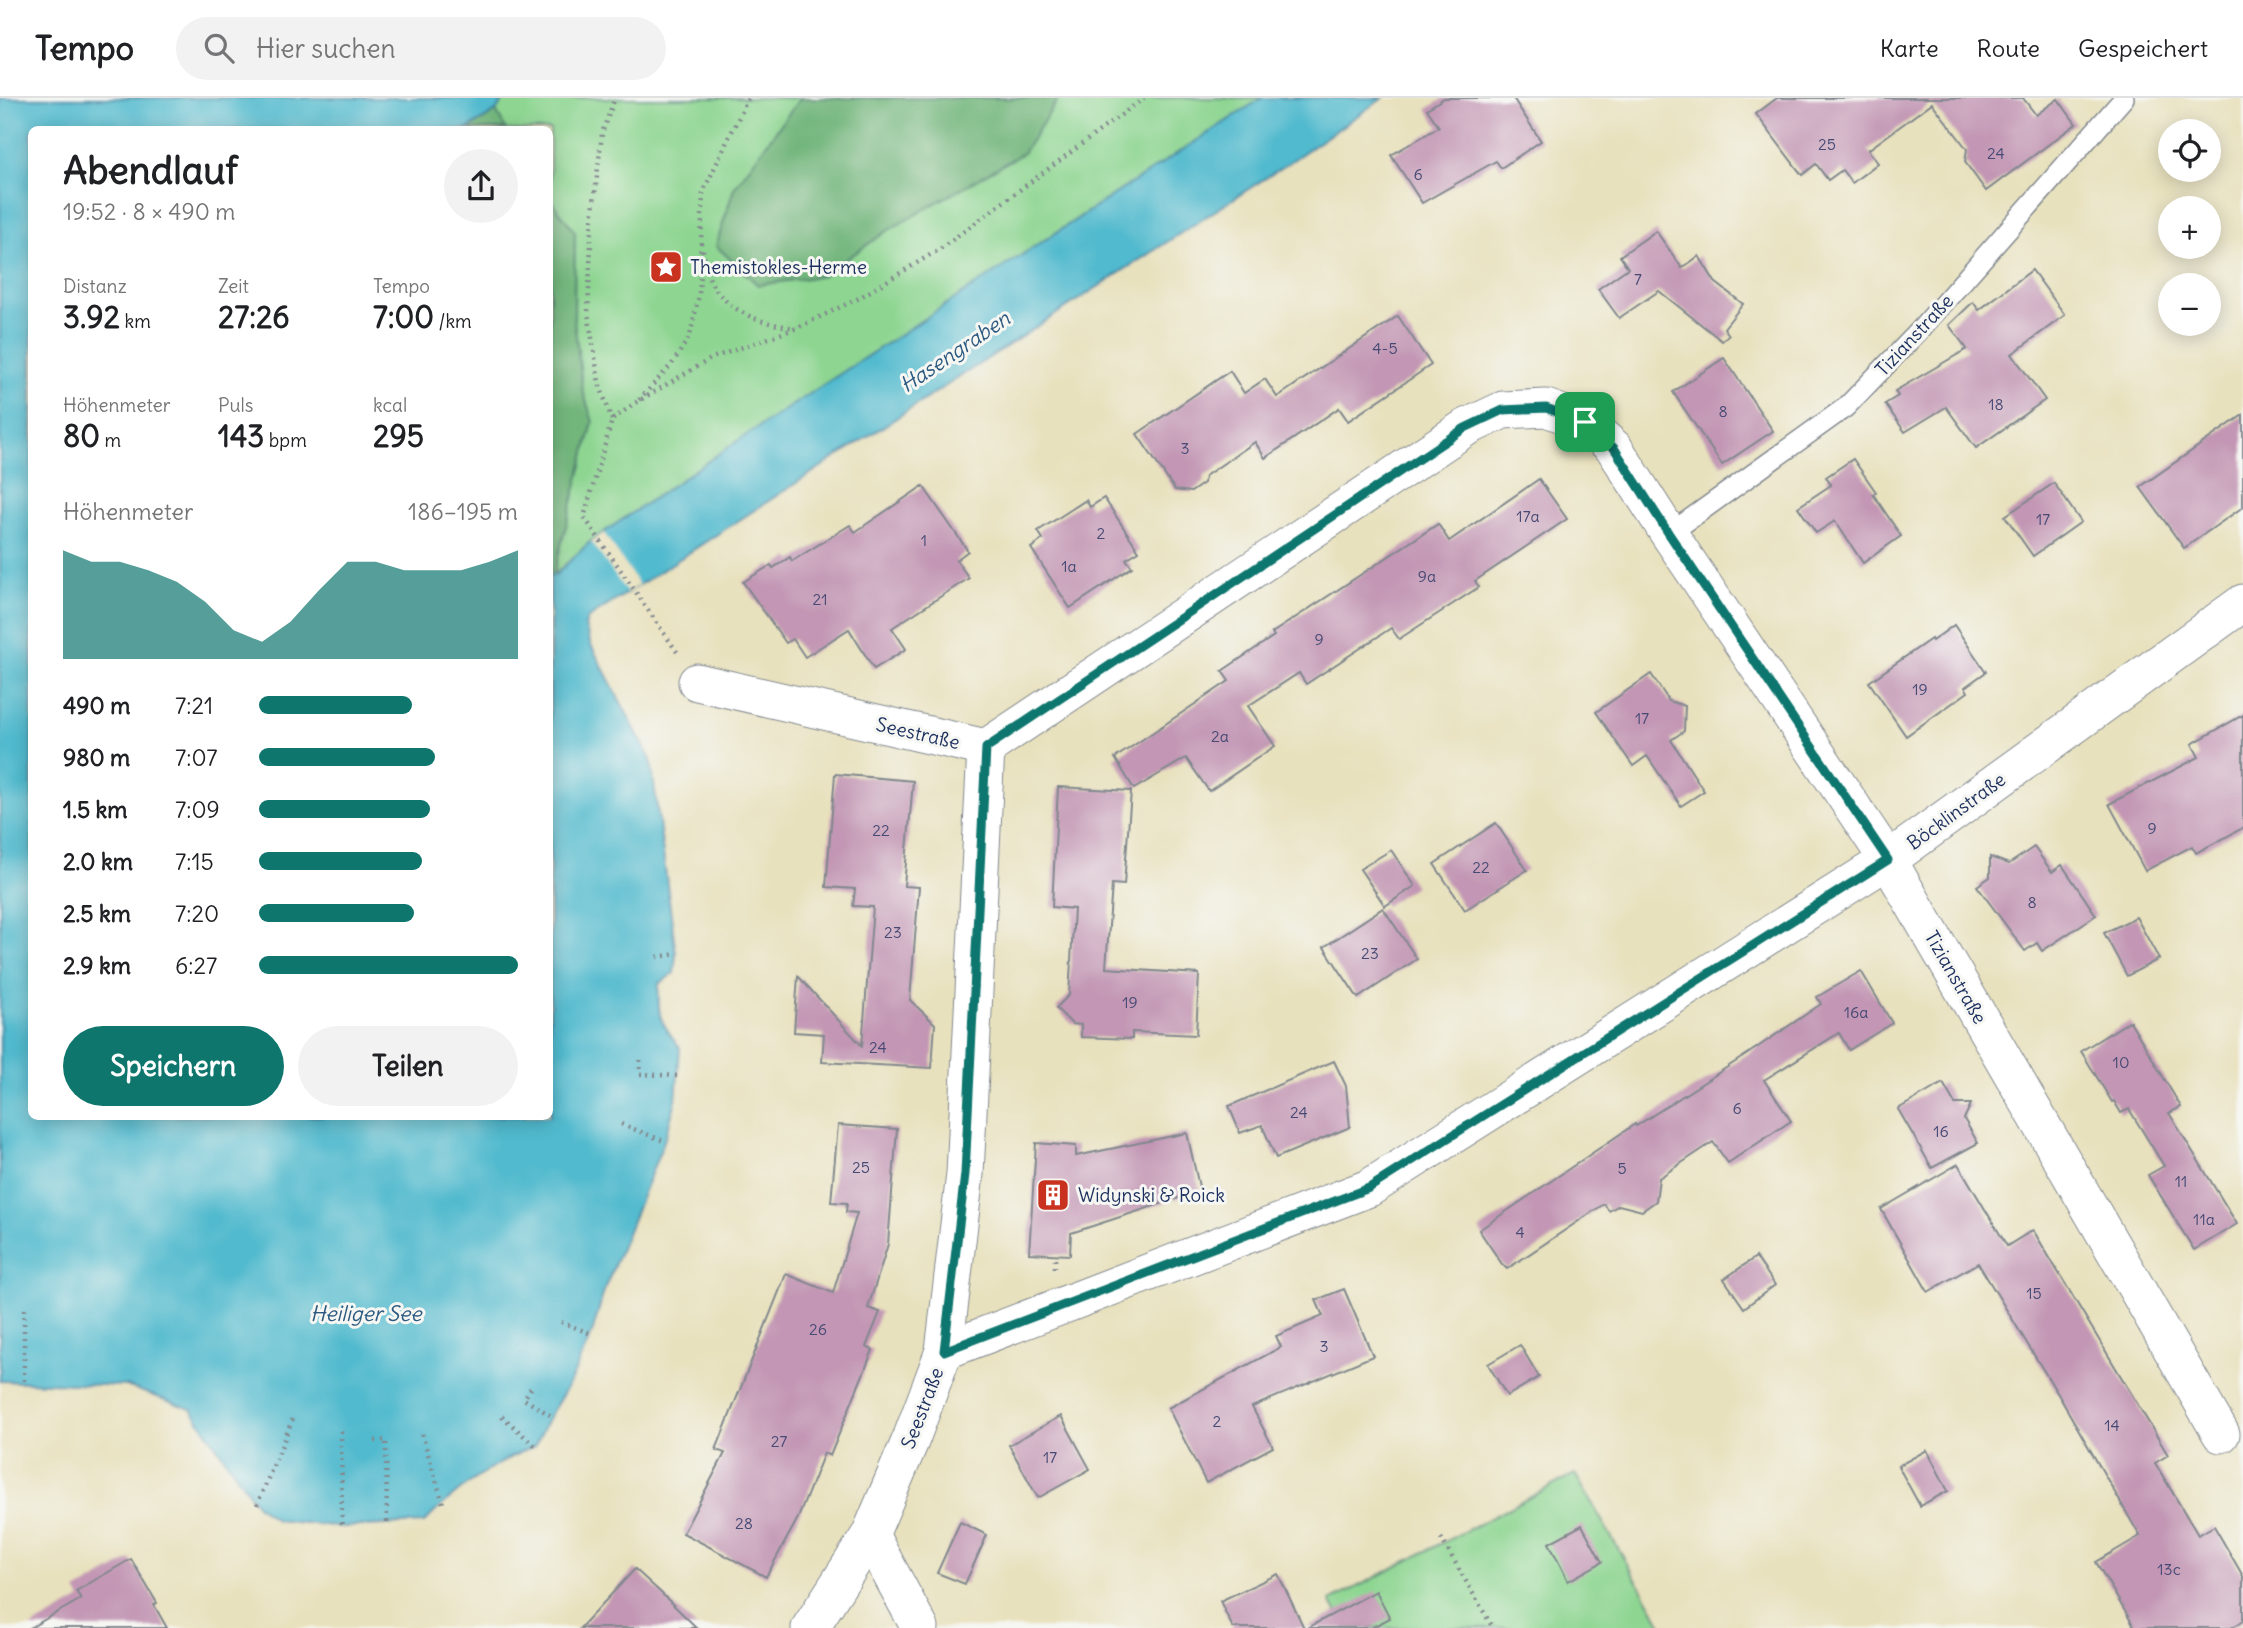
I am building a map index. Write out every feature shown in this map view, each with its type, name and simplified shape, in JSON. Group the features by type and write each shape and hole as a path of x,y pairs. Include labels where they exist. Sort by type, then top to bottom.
{"street":[{"name":"Tizianstraße","path":"986,748 1465,428 1503,410 1546,408 1585,422 1614,448 1888,860 2221,1434"},
{"name":"Böcklinstraße","path":"944,1351 1369,1188 1888,860 2243,603"},
{"name":"Seestraße","path":"697,682 986,748 965,1174 944,1351 911,1439 870,1535 810,1628"},
{"path":"870,1535 920,1628"}],"lane":[{"name":"Tizianstraße","path":"1669,534 1846,407 1920,330 2124,98"}],"path":[{"path":"615,98 602,133 592,220 588,313 599,383 612,420 584,517 697,682"},
{"path":"635,403 672,364 690,336 699,295 703,192 748,98"},
{"path":"612,420 635,403 712,358 797,328 857,299 940,249 1144,98"},
{"path":"701,244 713,286 736,309 767,324 797,328"},
{"path":"657,957 676,954"},
{"path":"640,1060 640,1074 679,1076"},
{"path":"621,1124 664,1141"},
{"path":"24,1309 24,1381"},
{"path":"561,1322 592,1334"},
{"path":"531,1388 524,1399 550,1415"},
{"path":"502,1416 535,1446"},
{"path":"257,1506 293,1418"},
{"path":"341,1431 342,1527"},
{"path":"422,1434 443,1503"},
{"path":"375,1441 386,1440 387,1525"},
{"path":"1441,1538 1493,1628"}],"green space":[{"path":"505,98 1262,98 739,440 591,541 553,576 553,126 473,126 496,111"},
{"path":"800,98 1059,98 1023,153 887,231 822,276 758,285 716,246 734,188"},
{"path":"496,111 504,126 473,126"},
{"path":"553,203 575,232 574,320 583,391 593,422 553,576"},
{"path":"1575,1474 1664,1628 1345,1628 1330,1601"}],"water":[{"name":"Heiliger See","path":"0,98 505,98 496,111 472,126 28,126 28,1120 553,1120 553,576 591,541 739,440 1262,98 1383,98 1284,166 587,619 585,626 591,645 651,760 676,954 674,973 659,984 659,1012 680,1048 676,1101 664,1141 604,1291 592,1334 569,1384 535,1446 475,1479 424,1523 342,1527 276,1520 257,1505 191,1409 126,1386 0,1381"}],"pier":[{"path":"604,533 639,585 627,593 591,541"}],"building":[{"path":"1444,98 1513,98 1541,141 1501,168 1496,161 1422,203 1391,155 1439,127 1427,109"},
{"path":"1777,98 2023,98 2036,115 2058,99 2076,124 1986,191 1965,162 1967,149 1932,103 1868,150 1878,163 1852,183 1842,170 1828,180 1816,164 1802,175 1756,114"},
{"path":"1656,231 1682,268 1699,256 1715,282 1743,304 1724,328 1729,335 1722,341 1659,291 1619,318 1598,289 1628,268 1620,256"},
{"path":"2032,270 2065,315 2012,354 2045,400 1976,448 1946,407 1905,432 1885,404 1898,396 1895,391 1967,349 1949,325 1973,302 1979,310"},
{"path":"1398,316 1431,365 1348,421 1339,408 1265,458 1255,442 1205,476 1204,483 1191,492 1175,490 1137,434 1230,371 1244,393 1265,379 1277,397"},
{"path":"1724,358 1773,431 1722,465 1673,392"},
{"path":"2243,415 2243,507 2184,548 2140,487"},
{"path":"1853,459 1901,536 1863,563 1835,521 1816,533 1798,507 1831,485 1826,477"},
{"path":"1539,479 1567,519 1475,581 1479,587 1399,639 1391,628 1306,684 1299,673 1248,706 1275,746 1209,791 1186,758 1134,789 1115,758 1229,681 1222,671 1274,636 1272,633 1438,524 1449,541"},
{"path":"2054,483 2081,522 2033,556 2005,516"},
{"path":"923,486 968,551 956,560 969,578 892,628 906,649 874,669 849,629 805,657 793,639 786,643 743,582 771,565 773,568 790,557 792,561 850,525 855,532"},
{"path":"1104,498 1139,551 1126,559 1132,567 1070,608 1031,548 1043,539 1038,531 1086,500 1090,507"},
{"path":"1954,625 1986,672 1965,687 1968,692 1906,736 1869,682"},
{"path":"1651,674 1669,701 1685,706 1684,731 1671,740 1704,791 1681,806 1647,756 1633,766 1596,712"},
{"path":"2243,715 2243,828 2196,853 2192,846 2145,871 2109,804 2199,757 2192,744"},
{"path":"835,774 913,781 904,886 919,887 910,1000 935,1024 932,1068 822,1062 824,1034 794,1032 798,976 862,1046 873,907 853,906 855,889 826,887"},
{"path":"1058,787 1131,791 1124,885 1112,884 1106,968 1199,974 1196,1035 1132,1032 1132,1039 1081,1037 1081,1025 1072,1024 1056,1008 1069,995 1074,909 1052,907"},
{"path":"1496,823 1527,870 1465,910 1434,864"},
{"path":"2034,847 2052,872 2062,865 2096,915 2042,951 2037,943 2025,951 1977,886 1990,877 1990,857 2009,864"},
{"path":"1391,850 1415,886 1385,906 1360,869"},
{"path":"1383,908 1417,959 1358,998 1324,947"},
{"path":"2136,917 2159,959 2127,976 2104,933"},
{"path":"1861,971 1892,1023 1849,1050 1839,1033 1764,1080 1791,1121 1728,1163 1713,1142 1659,1178 1656,1201 1642,1211 1619,1205 1609,1211 1604,1204 1507,1269 1502,1264 1479,1230 1635,1124 1636,1126 1746,1055 1821,1004 1817,997"},
{"path":"2130,1021 2181,1107 2169,1113 2237,1224 2194,1250 2148,1175 2164,1166 2129,1109 2121,1113 2081,1051"},
{"path":"1334,1061 1346,1086 1350,1127 1276,1158 1262,1125 1240,1133 1229,1106"},
{"path":"1943,1083 1955,1104 1971,1104 1964,1119 1978,1143 1932,1168 1898,1109"},
{"path":"838,1125 897,1129 888,1244 868,1308 880,1312 866,1347 873,1350 830,1456 824,1453 798,1518 766,1577 683,1533 725,1453 716,1450 786,1274 833,1293 857,1213 846,1212 847,1203 831,1202"},
{"path":"1187,1133 1200,1191 1071,1233 1070,1255 1029,1253 1036,1143 1076,1146 1076,1156"},
{"path":"1958,1164 2007,1246 2033,1230 2168,1455 2155,1463 2198,1535 2214,1526 2243,1576 2243,1621 2231,1628 2135,1628 2096,1562 2140,1536 2058,1394 1978,1263 1928,1292 1881,1209"},
{"path":"1756,1257 1775,1285 1744,1308 1724,1279"},
{"path":"1344,1289 1373,1356 1252,1407 1273,1447 1206,1483 1168,1408 1281,1347 1276,1336 1323,1316 1316,1300"},
{"path":"1520,1345 1539,1377 1507,1396 1488,1364"},
{"path":"1061,1416 1090,1469 1038,1498 1009,1445"},
{"path":"1927,1450 1948,1491 1920,1506 1898,1466"},
{"path":"960,1522 987,1535 965,1584 937,1573"},
{"path":"1582,1525 1602,1562 1568,1581 1549,1543"},
{"path":"131,1559 157,1603 154,1605 167,1628 30,1628 81,1599 76,1591"},
{"path":"635,1569 660,1592 697,1628 580,1628"},
{"path":"1278,1574 1304,1628 1233,1628 1220,1601"},
{"path":"1376,1591 1390,1618 1371,1628 1307,1628"}],"place":[{"name":"Themistokles-Herme","path":"666,267"},
{"name":"Widynski & Roick","path":"1053,1195"}],"route":[{"path":"1546,408 1585,422 1614,448 1888,860 1369,1188 944,1351 965,1174 986,748 1465,428 1503,410 1546,408"}],"water label":[{"name":"Hasengraben","path":"955,352"}]}
